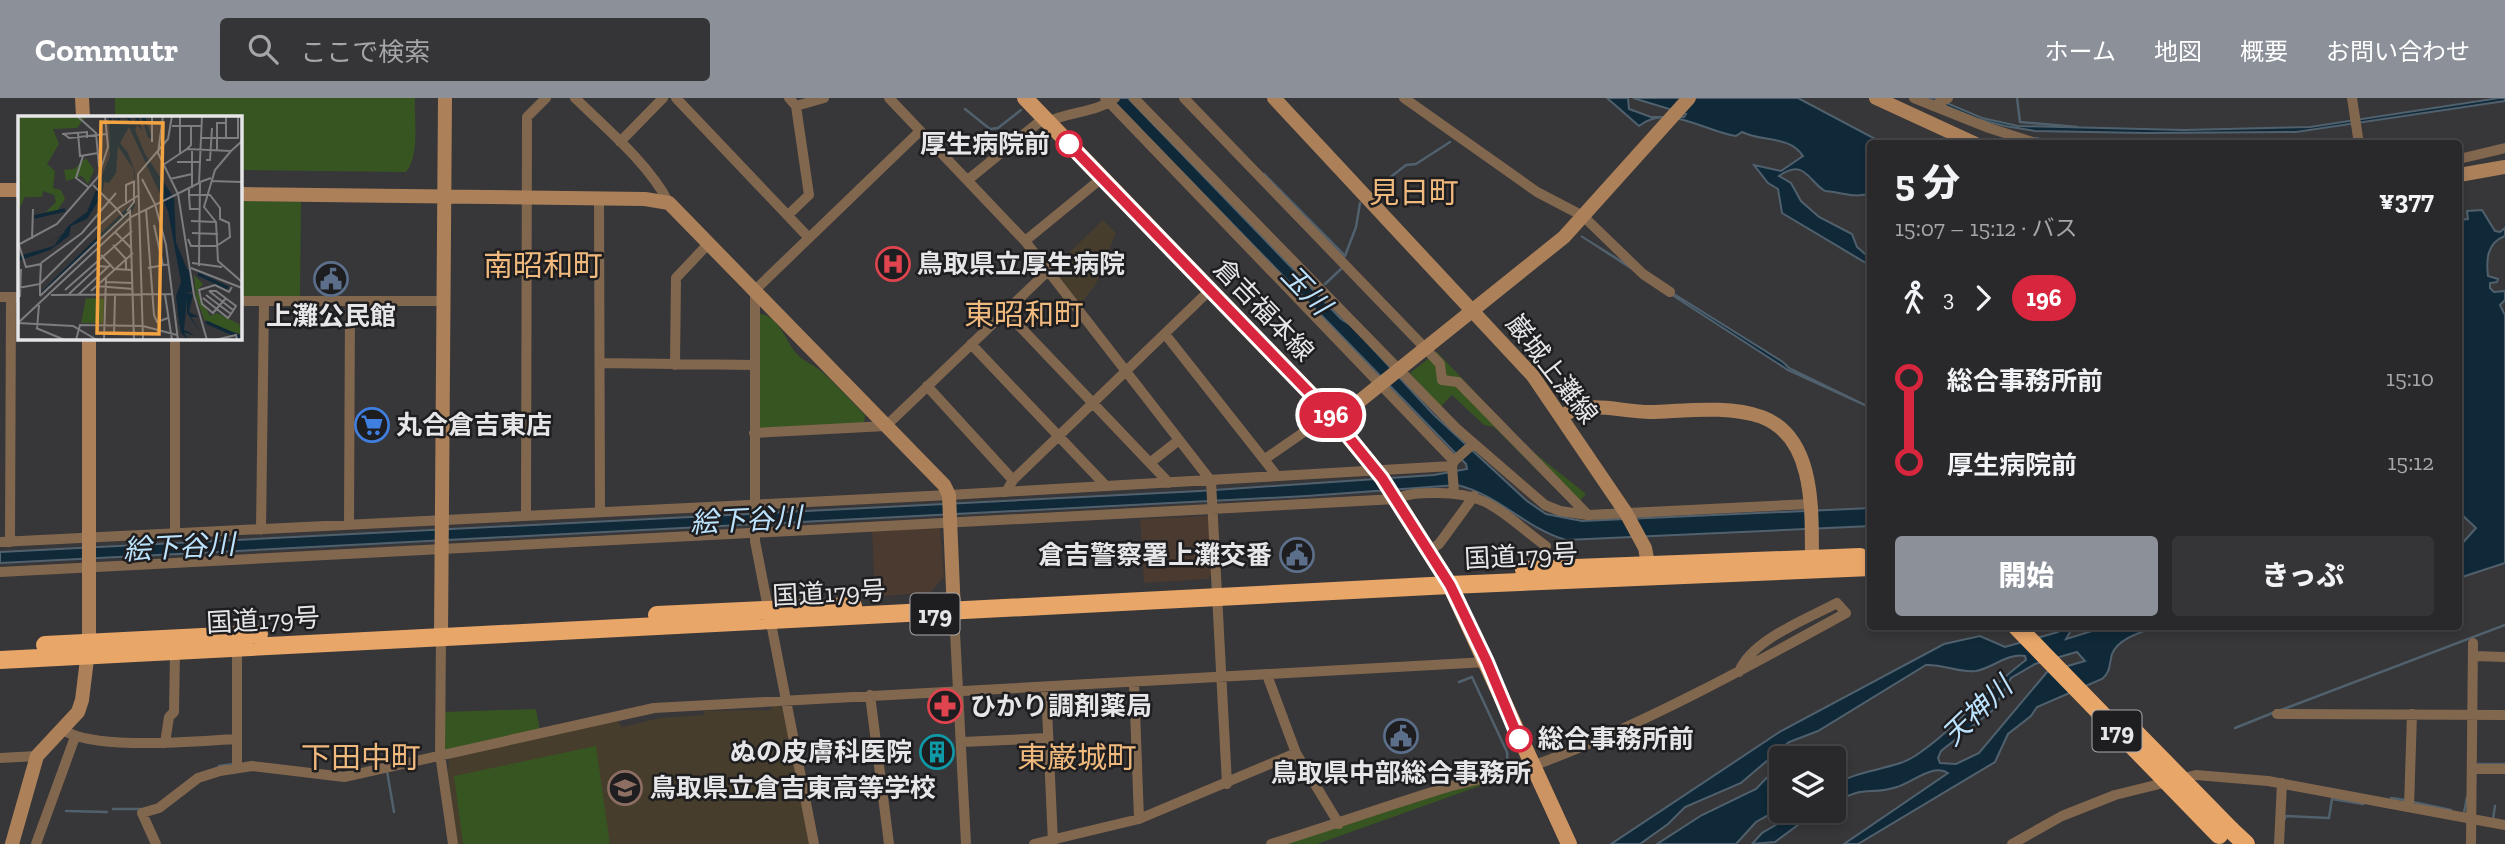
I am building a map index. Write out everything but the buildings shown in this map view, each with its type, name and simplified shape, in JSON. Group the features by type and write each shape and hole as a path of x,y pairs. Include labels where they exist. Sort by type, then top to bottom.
{"highway":[{"name":"国道179号","path":"1812,556 1867,566"},
{"name":"国道179号","path":"0,660 87,650 441,630 1447,581 1648,563 1812,556 1867,557"},
{"name":"国道179号","path":"0,648 175,652 441,630"},
{"name":"179","path":"2019,630 2228,844"},
{"name":"179","path":"2036,630 2245,844"}],"main road":[{"name":"倉吉福本線","path":"1025,98 1333,417 1379,474 1447,581 1487,662 1532,769 1569,844"}],"street":[{"path":"82,98 83,116"},
{"path":"445,98 440,754 453,844"},
{"path":"526,516 527,117 546,98"},
{"path":"575,98 620,142 662,191 668,203 944,485 950,509 966,844"},
{"path":"620,142 663,98"},
{"path":"676,98 809,238"},
{"path":"788,215 809,195 792,102 824,98"},
{"path":"889,98 969,179 1025,241 1211,484 1227,784"},
{"path":"1134,98 1473,444 1545,505 1560,512 1588,515 1810,505"},
{"path":"1184,98 1440,364 1442,380 1458,382 1588,515"},
{"path":"1265,458 1383,385 1475,312 1274,98"},
{"path":"1404,98 1537,192 1586,213 1643,274 1670,292"},
{"name":"巌城上灘線","path":"1648,563 1627,514 1562,416 1533,376 1475,312 1564,237 1689,98"},
{"path":"1876,98 1967,140"},
{"path":"1914,98 2026,140"},
{"path":"1934,106 1948,98"},
{"path":"2352,98 2358,140"},
{"path":"969,179 1046,120 1110,100 1383,385 1453,463 1454,492"},
{"path":"814,844 769,616 755,530 755,290 920,131"},
{"path":"2462,158 2505,148"},
{"path":"2462,175 2505,167"},
{"path":"1025,241 1102,178"},
{"path":"0,190 18,190"},
{"path":"242,194 645,198 668,203"},
{"path":"599,199 600,512"},
{"path":"675,365 676,278 709,243"},
{"path":"754,433 886,425 1048,271"},
{"path":"1006,492 1013,480 1211,289"},
{"path":"10,297 5,542 87,553 443,534 755,530 950,509 1006,492 1168,483 1211,484 1277,476 1379,474 1453,463 1473,444"},
{"path":"242,301 445,301"},
{"path":"261,530 264,302"},
{"path":"349,525 351,302"},
{"path":"1006,312 1094,401 1168,483"},
{"path":"1165,334 1277,476"},
{"path":"36,844 69,733 82,700 87,650 89,340"},
{"path":"174,340 175,534"},
{"path":"971,344 1106,486"},
{"path":"600,363 755,365"},
{"path":"927,386 1013,480"},
{"path":"1562,416 1576,407 1588,406 1636,412 1725,411 1760,417 1783,430 1793,440 1803,465 1810,505 1812,556"},
{"path":"1151,462 1179,440"},
{"path":"0,572 175,534 349,525 443,534 526,516 600,512 754,507 950,509 1212,506 1454,492 1474,496 1497,507 1546,546"},
{"path":"1428,551 1439,544 1474,496"},
{"path":"1271,844 1450,787 1532,769 1670,707 1739,672 1846,613 1837,603 1809,618 1758,647 1744,658 1739,672"},
{"path":"2471,844 2473,643"},
{"path":"237,648 237,767"},
{"path":"165,743 169,717 174,712 175,652"},
{"path":"2474,656 2505,657"},
{"path":"156,844 142,813 159,808 198,778 237,767 252,766 344,777 654,708 1487,662"},
{"path":"1268,675 1296,753 1339,824"},
{"path":"1134,683 1139,819"},
{"path":"1046,687 1053,842"},
{"path":"870,695 889,844"},
{"path":"2277,714 2505,715"},
{"path":"2409,807 2412,714"},
{"path":"0,758 37,756 69,733 165,743 236,740"},
{"path":"962,742 1048,738"},
{"path":"1034,844 1053,842 1139,819 1296,753"},
{"path":"12,844 37,756"},
{"path":"2472,769 2505,769"},
{"path":"2012,844 2062,816 2151,784 2196,775 2282,783 2505,825"},
{"path":"2280,844 2282,783"}],"shaded area":[{"path":"1103,220 1116,233 1096,284 1079,306 1051,270"},
{"path":"1206,516 1209,519 1212,573 1208,579 1144,583 1140,519"},
{"path":"940,528 944,577 931,592 875,597 872,530"},
{"name":"鳥取県立倉吉東高等学校","path":"777,704 783,709 810,844 457,844 448,773 449,757 617,721 622,727 660,718 704,715 704,711 771,710 772,705"}],"green space":[{"path":"115,98 415,98 413,156 406,172 242,170 242,116 115,116"},
{"path":"242,201 301,202 300,297 242,297"},
{"path":"760,314 772,319 799,356 822,372 865,415 864,425 761,430 758,426"},
{"path":"1437,352 1527,447 1586,494 1574,507 1494,427 1484,425 1452,395 1440,407 1410,373"},
{"path":"536,709 540,730 443,751 443,712"},
{"path":"596,746 610,844 463,844 454,776"},
{"path":"1488,783 1317,844 1277,844 1449,788"}],"water":[{"path":"1110,98 1128,98 1341,319 1352,326 1433,414 1527,501 1546,514 1582,521 1867,508 1867,526 1566,540 1538,528 1486,496 1457,485 1307,496 0,563 0,552 1200,491 1434,475 1467,469 1466,464"},
{"path":"1607,98 1628,98 1629,109 1651,117 1662,117 1639,126"},
{"path":"1633,98 1798,98 1877,140 1867,140 1867,194 1825,191 1800,170 1788,171 1779,176 1791,183 1801,201 1819,217 1852,234 1857,247 1867,256 1867,264 1782,213 1778,189 1768,183 1754,165 1781,171 1803,156 1797,149 1783,142 1742,132 1736,136 1687,121 1662,117 1684,117 1686,114"},
{"path":"1927,98 1935,98 1982,118 2018,126 2184,130 2310,127 2499,98 2505,98 2505,101 2296,132 2146,133 2035,131 1977,119"},
{"path":"2482,210 2495,231 2500,232 2505,228 2505,236 2491,247 2487,264 2488,276 2498,279 2497,282 2490,283 2490,288 2494,292 2505,291 2505,300 2500,305 2505,315 2505,563 2462,577 2462,544 2476,528 2462,515 2462,220 2468,219 2467,211"},
{"path":"1581,236 1789,368 1867,406 1788,370"},
{"name":"天神川","path":"2060,630 2071,630 2066,639 2095,630 2148,630 2119,644 2102,679 2037,707 2031,716 2008,734 1995,762 1858,844 1844,844 1948,773 1936,770 1897,787 1859,792 1846,797 1846,779 1915,756 1944,734 2026,660 2025,656 2012,657 1976,671 1926,665 1818,731 1784,746 1769,746 1769,759 1741,783 1685,807 1668,824 1640,844 1611,844 1781,731 1944,644 1980,636 2005,647","holes":["2077,652 2085,661 2047,672 1979,753 1956,764 1940,763 1938,758 1941,751 1993,710 2011,678 2035,664"]},
{"path":"1769,775 1769,815 1756,822 1736,844 1657,844 1702,815 1756,789"},
{"path":"1779,823 1801,823 1775,842 1752,844 1762,833"}],"waterway":[{"path":"2017,98 2020,122 2077,127"},
{"path":"965,109 990,129 998,128 1021,110"},
{"path":"2036,138 2043,140"},
{"path":"1374,190 1406,165 1416,164 1450,142"},
{"path":"1264,174 1345,256 1356,227 1360,203"},
{"name":"玉川","path":"1325,284 1341,269"},
{"path":"2281,710 2505,625"},
{"path":"1459,682 1472,677 1507,752 1508,767"},
{"path":"2235,728 2275,712"},
{"path":"219,766 233,764"},
{"path":"2478,764 2505,764"},
{"path":"387,771 394,812"},
{"path":"2464,813 2467,797"},
{"path":"2391,798 2405,800"},
{"path":"2284,820 2286,816 2329,818 2332,799 2363,804"},
{"path":"2413,802 2451,810"},
{"path":"2493,819 2495,806"},
{"path":"113,809 141,809"},
{"path":"66,811 107,812"}],"bus line":[{"name":"196","path":"1069,144 1330,414 1382,478 1450,585 1487,662 1519,739"}],"place":[{"name":"厚生病院前","path":"1069,144"},
{"name":"鳥取県立厚生病院","path":"893,264"},
{"name":"上灘公民館","path":"331,279"},
{"name":"丸合倉吉東店","path":"372,425"},
{"name":"倉吉警察署上灘交番","path":"1297,555"},
{"name":"ひかり調剤薬局","path":"945,706"},
{"name":"鳥取県中部総合事務所","path":"1401,736"},
{"name":"総合事務所前","path":"1519,739"},
{"name":"ぬの皮膚科医院","path":"937,752"},
{"name":"鳥取県立倉吉東高等学校","path":"625,788"}],"district":[{"name":"見日町","path":"1414,193"},
{"name":"南昭和町","path":"543,266"},
{"name":"東昭和町","path":"1024,315"},
{"name":"下田中町","path":"361,758"},
{"name":"東巌城町","path":"1077,758"}],"water label":[{"name":"絵下谷川","path":"746,520"},
{"name":"絵下谷川","path":"179,547"}]}
